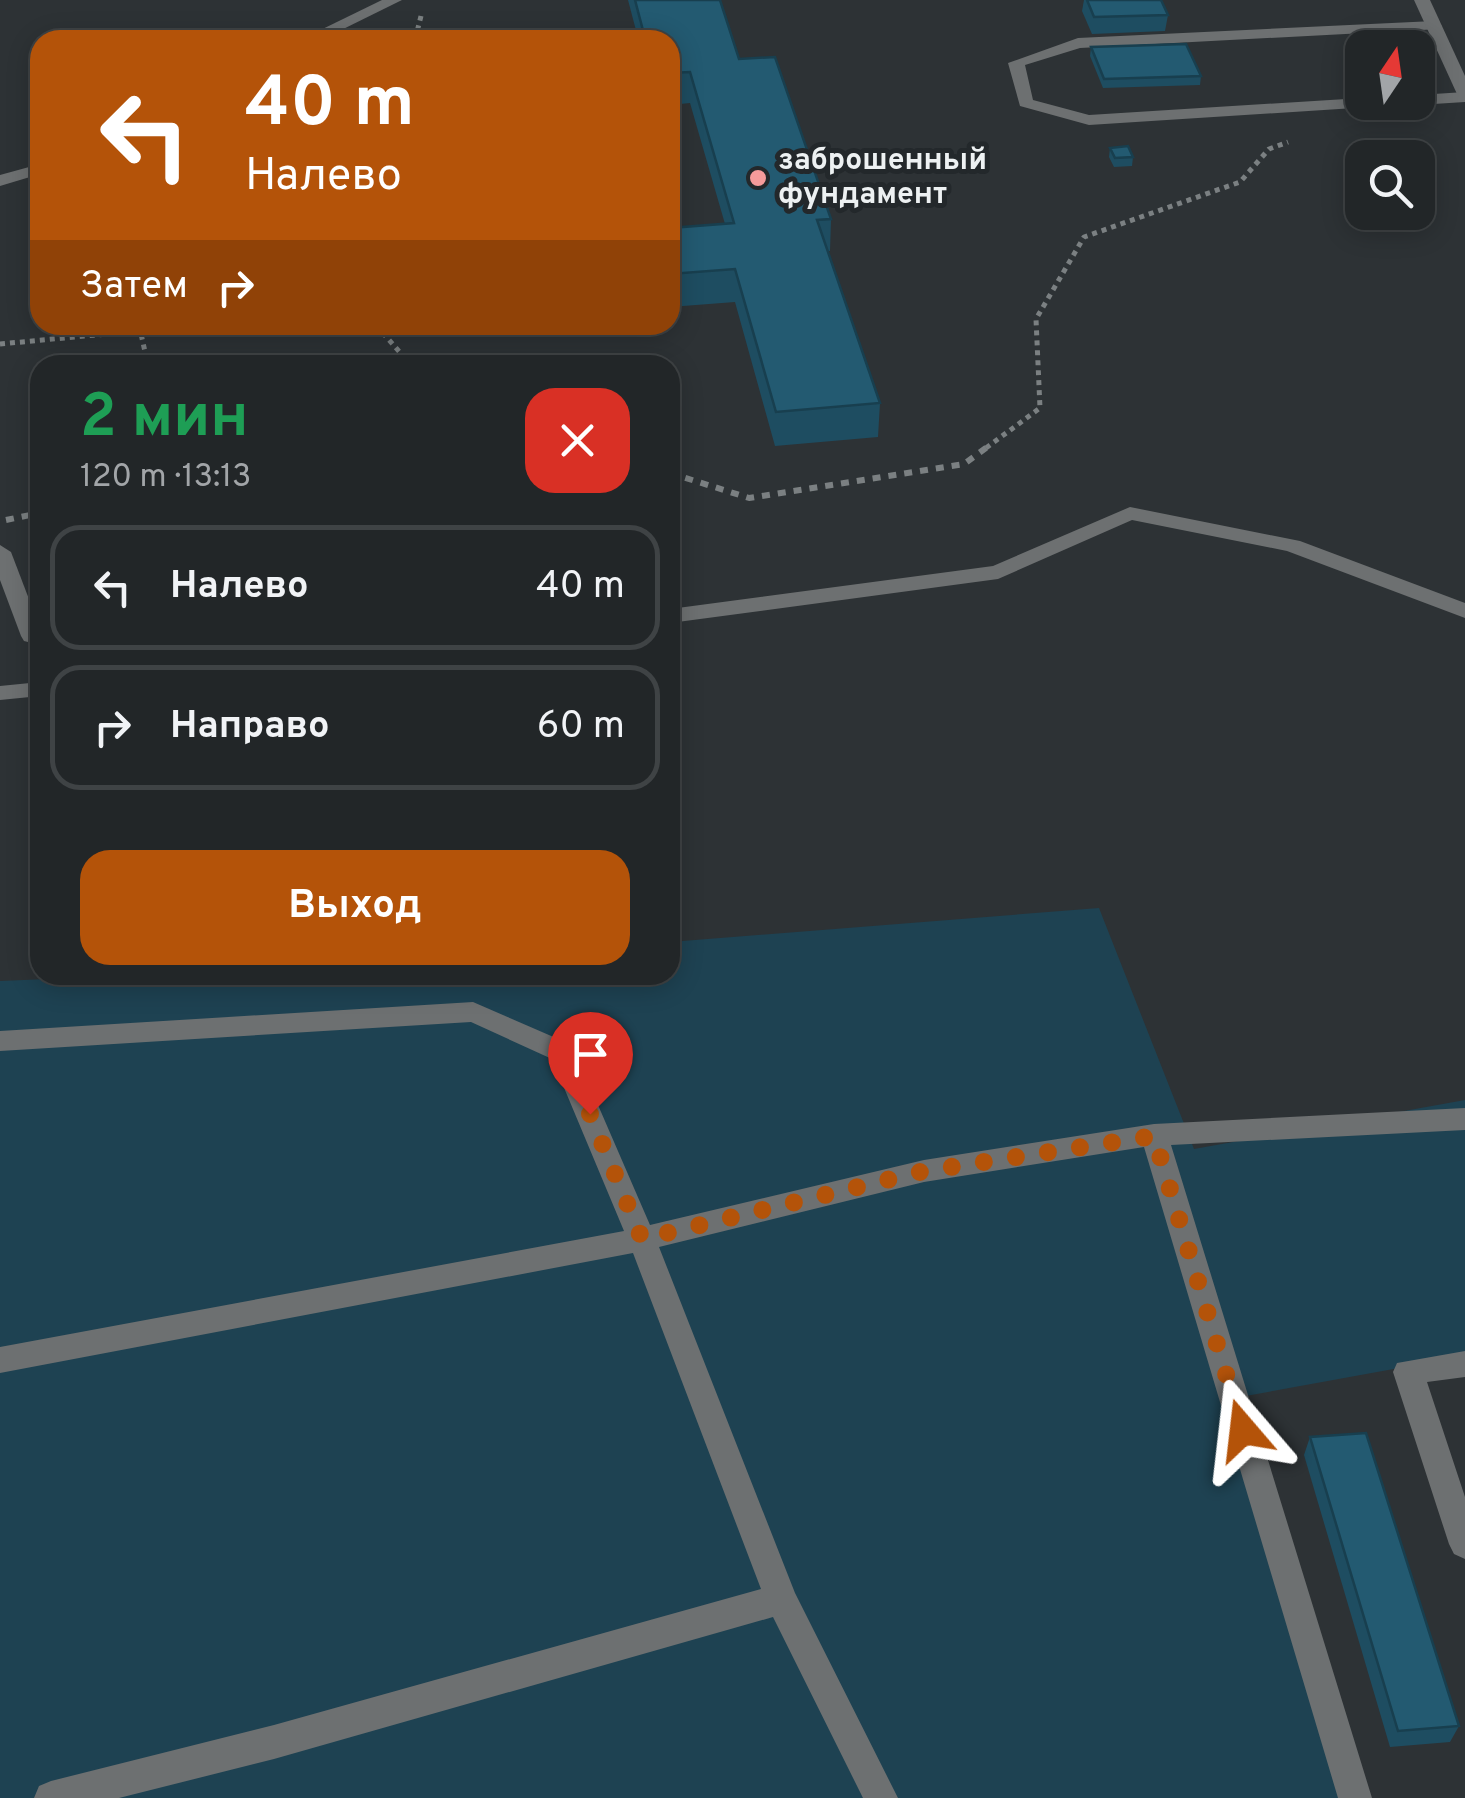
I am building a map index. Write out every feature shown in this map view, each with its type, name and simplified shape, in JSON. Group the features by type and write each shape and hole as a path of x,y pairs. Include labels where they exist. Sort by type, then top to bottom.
{"street":[{"path":"330,30 394,0"},
{"path":"1422,0 1465,96 1435,99"},
{"path":"1350,30 1434,26"},
{"path":"1345,30 1078,43 1016,63 1026,103 1089,120 1345,104"},
{"path":"0,181 30,172"},
{"path":"680,615 998,572 1130,513 1292,546 1465,611"},
{"path":"0,552 30,631"},
{"path":"0,693 30,690"},
{"path":"0,1041 473,1012 563,1052 642,1239 782,1599 881,1798"},
{"path":"0,1360 642,1239 924,1171 1154,1136 1465,1119"},
{"path":"1154,1136 1355,1798"},
{"path":"1465,1364 1408,1372 1465,1544"},
{"path":"50,1798 274,1742 782,1599"}],"path":[{"path":"680,476 749,498 964,464 1040,408 1036,319 1084,237 1240,182 1270,149 1302,136"},
{"path":"0,344 78,335"},
{"path":"385,335 402,355"},
{"path":"0,522 30,514"}],"shaded area":[{"path":"1099,908 1194,1149 1465,1100 1465,1356 1246,1396 1368,1798 0,1798 0,981 30,980 30,985 680,985 680,941"}],"building":[{"name":"заброшенный фундамент","path":"635,0 720,0 739,59 775,57 831,219 817,220 880,403 776,412 735,269 680,273 680,227 734,223 690,72 680,72 680,30 643,30"},
{"path":"1087,0 1161,0 1168,15 1094,17"},
{"path":"1186,44 1201,76 1104,79 1091,47"},
{"path":"1128,146 1133,157 1115,158 1110,148"},
{"path":"1366,1433 1459,1726 1398,1731 1310,1437"}],"place":[{"name":"заброшенный фундамент","path":"758,178"}],"route":[{"path":"590,1114 642,1239 924,1171 1154,1136 1243,1430"}]}
